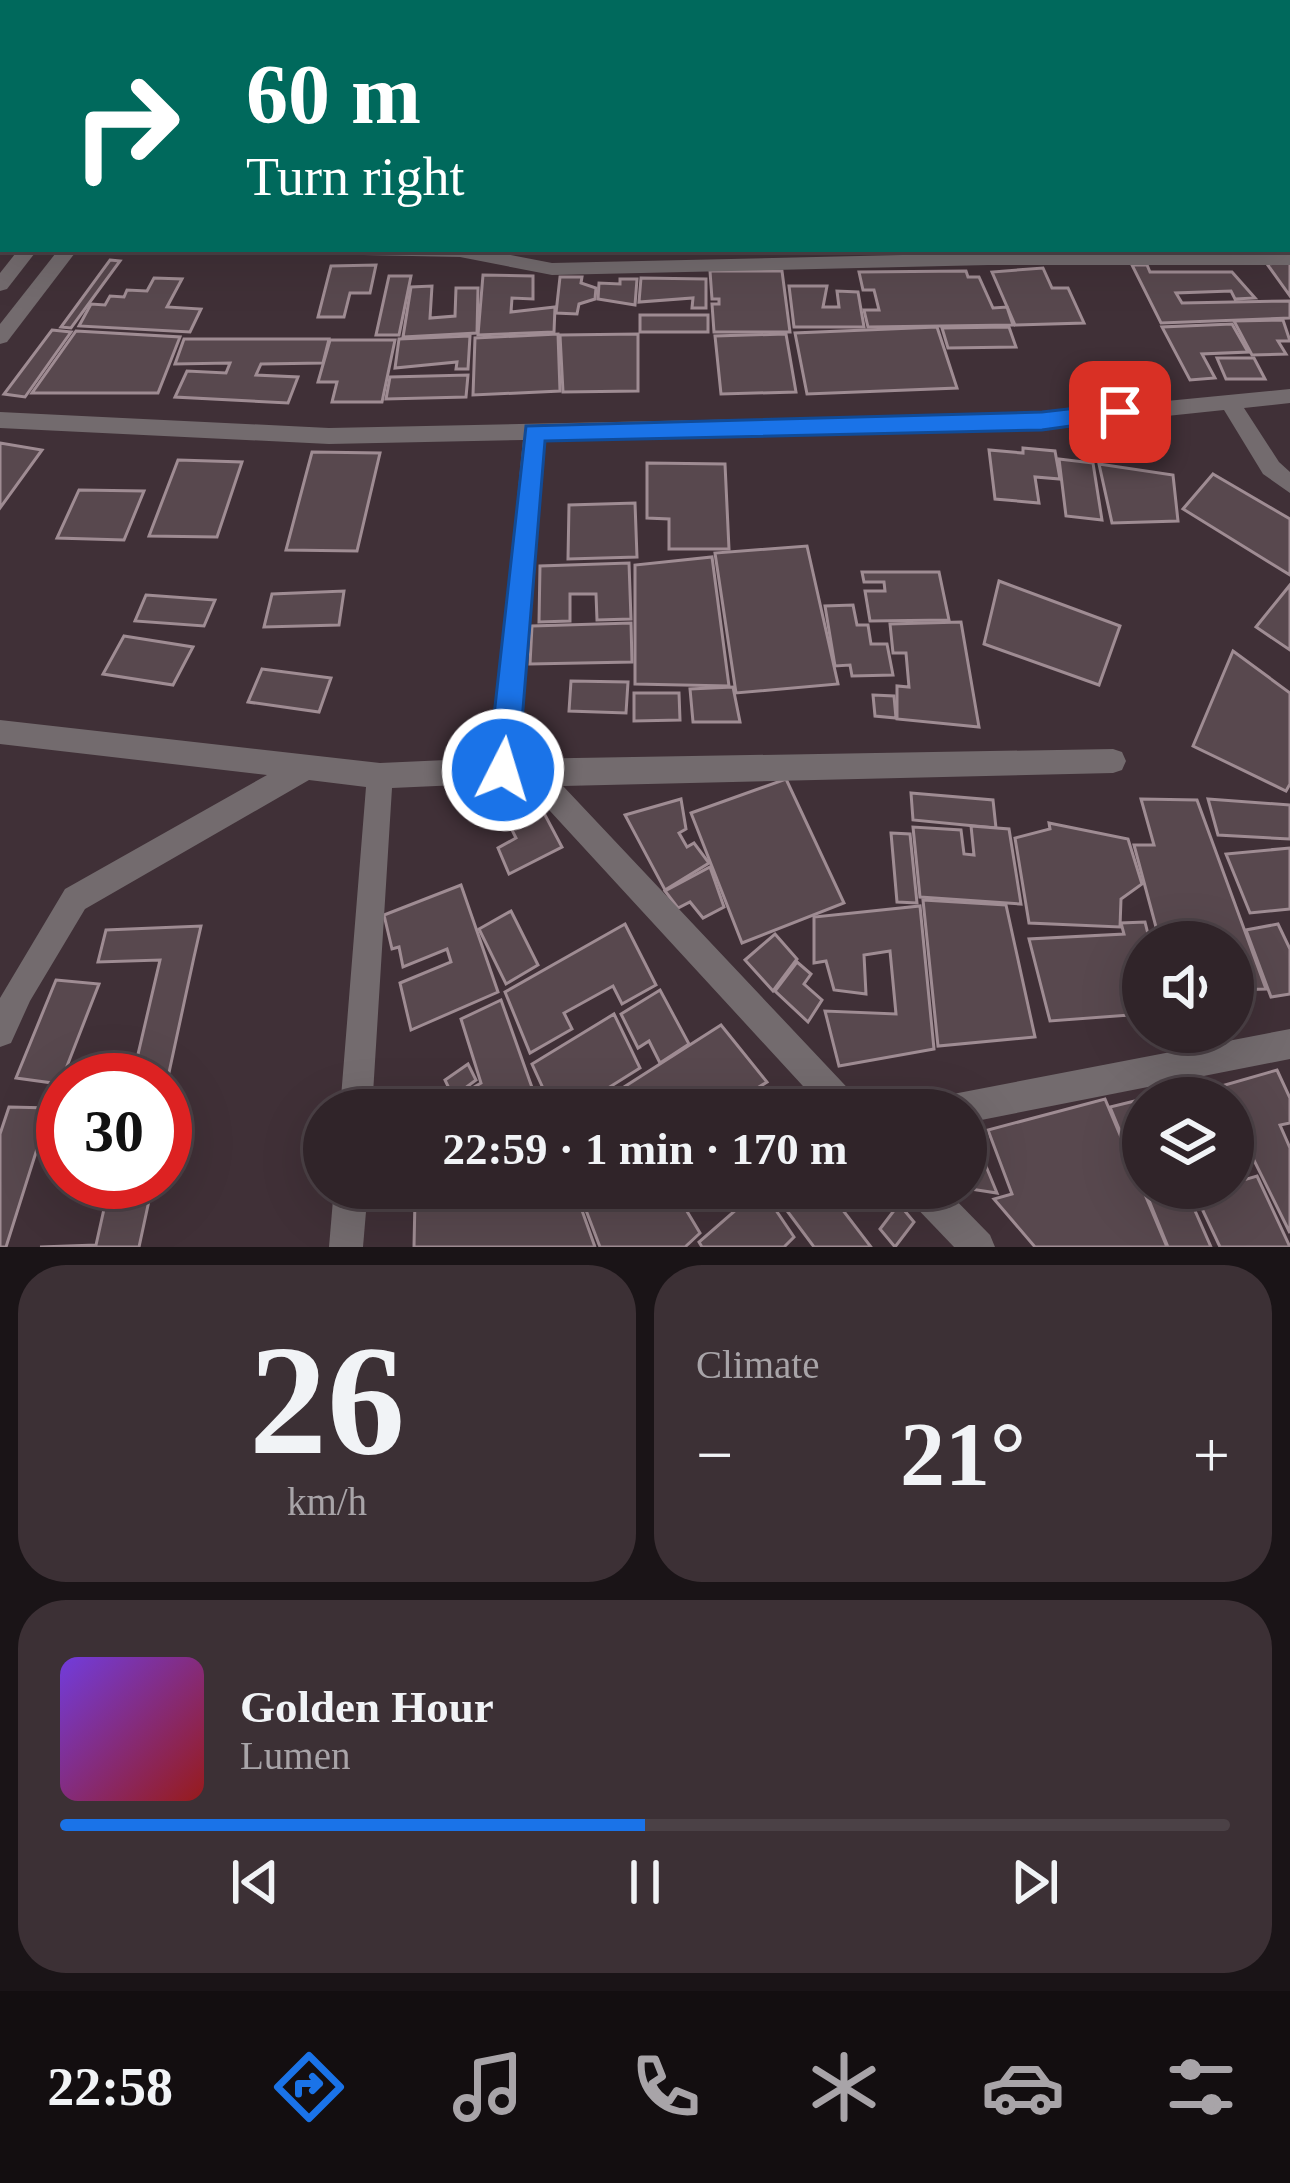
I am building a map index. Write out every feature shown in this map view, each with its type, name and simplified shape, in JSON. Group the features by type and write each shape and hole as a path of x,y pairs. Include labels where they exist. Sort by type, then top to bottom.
{"street":[{"path":"0,285 27,252"},
{"path":"0,337 67,252"},
{"path":"465,252 553,269 943,260 1290,259"},
{"path":"0,420 329,436 1042,421 1290,396"},
{"path":"1229,401 1271,468 1290,484"},
{"path":"503,770 534,432"},
{"path":"0,732 380,776 1113,761"},
{"path":"0,1032 19,990 75,899 308,767"},
{"path":"534,774 827,1089"},
{"path":"358,1089 380,776"},
{"path":"987,1103 1290,1044"},
{"path":"346,1247 349,1209"},
{"path":"941,1209 978,1247"}],"building":[{"path":"110,260 120,261 71,328 61,327"},
{"path":"1290,262 1290,296 1267,264"},
{"path":"376,265 370,293 350,293 344,317 318,317 331,266"},
{"path":"1132,265 1147,265 1150,272 1232,272 1255,298 1235,299 1231,291 1176,293 1182,303 1290,301 1290,318 1161,323"},
{"path":"1043,268 1052,288 1068,288 1084,323 1015,325 992,272"},
{"path":"710,271 782,271 790,332 714,332 712,304 719,304 719,299 712,299"},
{"path":"966,271 968,277 979,277 993,308 1007,307 1013,325 868,327 864,310 879,310 874,290 863,290 859,272"},
{"path":"483,275 533,276 533,299 512,298 511,312 555,307 554,332 478,335"},
{"path":"389,276 411,276 399,335 376,335"},
{"path":"560,277 582,277 581,283 596,288 595,299 579,304 577,314 556,313"},
{"path":"154,278 182,279 167,307 201,309 190,332 79,326 91,304 105,305 110,296 124,297 127,290 147,291"},
{"path":"641,278 706,279 706,308 692,308 693,298 639,302"},
{"path":"620,279 637,279 635,305 598,299 599,283 620,284"},
{"path":"432,286 430,318 455,316 456,288 478,288 477,333 403,337 411,287"},
{"path":"789,286 827,286 823,307 839,307 837,291 858,292 864,327 794,327"},
{"path":"640,315 708,315 708,332 640,332"},
{"path":"1283,320 1290,341 1278,341 1286,354 1252,355 1234,321"},
{"path":"1232,324 1248,352 1202,354 1215,378 1190,380 1162,327"},
{"path":"937,327 957,388 807,394 795,333"},
{"path":"1009,327 1016,347 948,348 942,328"},
{"path":"52,330 71,332 25,397 4,394"},
{"path":"76,331 180,337 158,393 32,393"},
{"path":"558,334 560,391 473,395 475,338"},
{"path":"638,334 638,391 563,392 560,335"},
{"path":"786,334 796,392 721,394 715,336"},
{"path":"470,336 468,369 456,369 457,362 395,368 399,339"},
{"path":"184,339 329,339 323,363 261,364 256,375 298,377 288,403 175,397 187,371 226,373 230,363 175,364"},
{"path":"330,340 395,340 382,402 332,402 337,382 318,382"},
{"path":"1217,358 1254,358 1265,379 1226,379"},
{"path":"468,375 466,397 386,399 390,377"},
{"path":"0,443 42,450 0,508"},
{"path":"1023,448 1055,451 1060,479 1035,477 1039,503 995,499 989,450 1023,453"},
{"path":"312,452 380,453 357,551 286,550"},
{"path":"1059,459 1093,463 1102,520 1066,516"},
{"path":"178,460 242,462 217,537 149,536"},
{"path":"647,463 725,464 729,549 669,549 669,519 647,518"},
{"path":"1099,464 1173,475 1178,521 1112,523"},
{"path":"1213,474 1290,519 1290,575 1183,509"},
{"path":"79,490 144,491 124,540 57,538"},
{"path":"635,503 637,557 568,559 569,505"},
{"path":"807,546 838,684 736,693 715,553"},
{"path":"712,557 729,686 635,684 635,565"},
{"path":"629,563 631,619 597,620 596,594 570,594 570,621 539,622 540,566"},
{"path":"862,572 939,572 949,620 870,621 865,591 885,591 884,582 864,582"},
{"path":"999,581 1120,626 1099,685 984,644"},
{"path":"1290,585 1290,650 1256,627"},
{"path":"344,591 339,625 264,627 272,594"},
{"path":"146,595 215,600 204,626 135,621"},
{"path":"853,605 857,625 868,625 871,644 887,644 893,675 852,676 850,665 835,666 825,606"},
{"path":"961,622 979,727 897,719 897,686 909,687 906,653 893,653 890,624"},
{"path":"631,623 632,662 530,664 532,626"},
{"path":"124,636 193,647 173,685 103,674"},
{"path":"1233,651 1290,693 1290,784 1286,791 1193,746"},
{"path":"262,669 331,678 319,712 248,702"},
{"path":"571,681 628,682 626,713 569,711"},
{"path":"733,687 740,722 693,722 690,689"},
{"path":"634,693 679,693 680,720 634,721"},
{"path":"873,695 894,696 896,718 875,716"},
{"path":"786,779 844,903 742,943 691,813"},
{"path":"911,793 993,800 996,828 913,820"},
{"path":"536,798 562,847 509,874 498,848 516,838 499,804"},
{"path":"681,799 686,829 679,833 687,847 694,843 709,863 665,890 625,815"},
{"path":"1141,799 1197,800 1241,921 1154,921 1134,845 1154,845"},
{"path":"1208,799 1290,805 1290,839 1218,835"},
{"path":"1049,823 1128,839 1142,884 1121,899 1120,927 1029,923 1015,838 1050,829"},
{"path":"971,826 1009,829 1021,904 920,897 913,827 961,830 964,854 974,855"},
{"path":"891,833 910,834 917,903 897,902"},
{"path":"1290,848 1290,909 1250,913 1226,854"},
{"path":"710,867 724,907 703,918 690,902 678,908 665,891"},
{"path":"461,885 498,992 411,1030 400,983 451,962 447,949 403,967 399,947 392,949 384,915"},
{"path":"923,900 1006,905 1035,1037 938,1046"},
{"path":"920,906 934,1049 839,1066 825,1011 896,1014 890,951 864,955 866,994 834,990 826,961 814,963 814,917"},
{"path":"511,911 538,965 506,984 479,929"},
{"path":"625,924 656,985 622,1004 613,986 564,1013 572,1029 530,1053 505,992"},
{"path":"1278,924 1290,949 1290,994 1271,997 1254,951 1254,928"},
{"path":"201,926 173,1053 138,1053 160,960 98,962 106,930"},
{"path":"775,934 797,959 773,991 745,960"},
{"path":"1122,934 1122,1016 1050,1021 1029,939"},
{"path":"1254,956 1266,989 1254,989"},
{"path":"797,962 811,974 804,984 822,1000 808,1022 775,991"},
{"path":"56,980 99,984 72,1053 36,1053 36,1081 16,1078"},
{"path":"660,990 689,1044 660,1063 649,1041 638,1048 621,1014"},
{"path":"501,1000 533,1089 471,1089 481,1083 461,1019"},
{"path":"614,1014 640,1068 606,1089 543,1089 532,1064"},
{"path":"721,1025 767,1082 756,1089 621,1089"},
{"path":"468,1064 476,1080 464,1089 449,1089 445,1080"},
{"path":"1277,1070 1290,1098 1290,1123 1280,1125 1290,1148 1290,1233 1254,1160 1253,1077"},
{"path":"1105,1099 1122,1140 1122,1209 1151,1209 1167,1247 1035,1247 994,1199 1012,1194 988,1130"},
{"path":"1122,1104 1122,1136 1110,1107"},
{"path":"9,1107 36,1108 36,1152 6,1247 0,1247 0,1134"},
{"path":"987,1169 997,1193 987,1191"},
{"path":"1254,1177 1290,1247 1220,1247 1202,1209 1254,1209"},
{"path":"104,1209 147,1209 139,1247 40,1247 96,1245"},
{"path":"415,1209 581,1209 595,1247 414,1247"},
{"path":"586,1209 686,1209 700,1233 685,1247 600,1247"},
{"path":"737,1209 775,1209 794,1237 784,1247 702,1247 699,1242"},
{"path":"786,1209 842,1209 871,1247 814,1247"},
{"path":"895,1209 903,1209 914,1222 895,1247 880,1229"},
{"path":"1153,1209 1194,1209 1211,1247 1168,1247"}],"route":[{"path":"503,770 534,432 1042,421 1120,412"}]}
